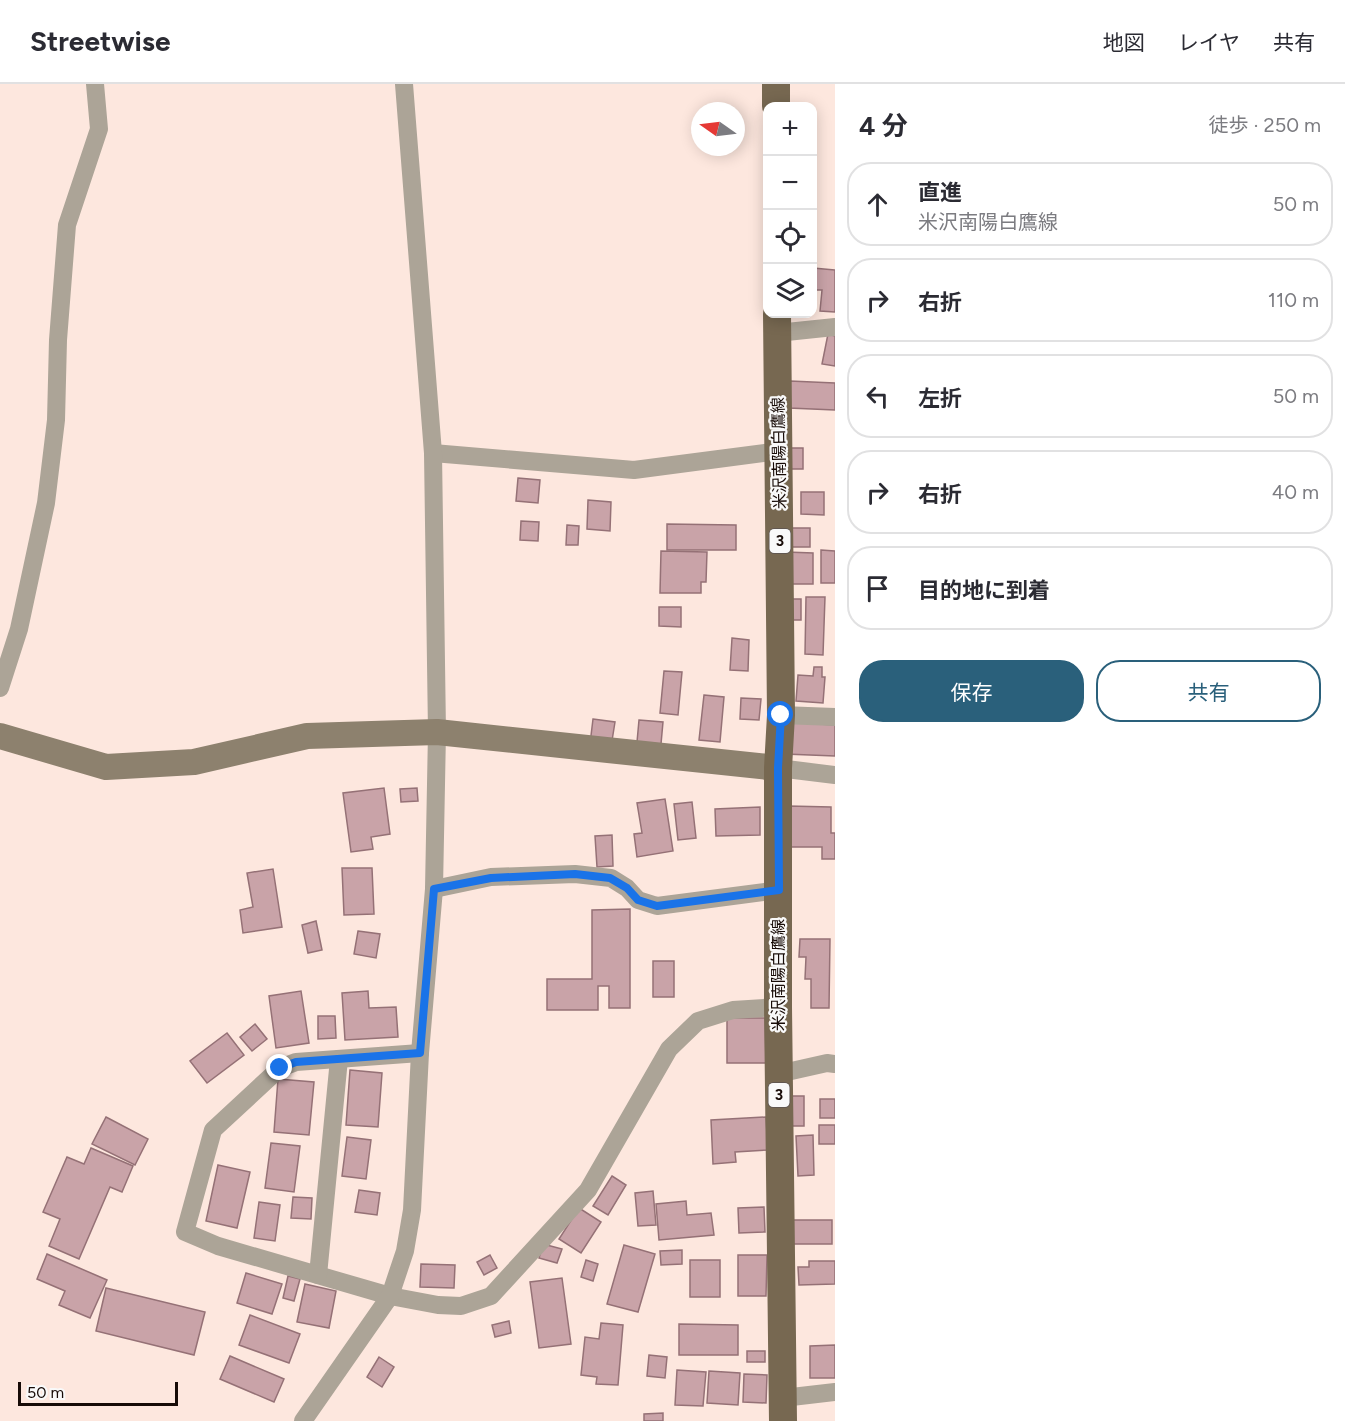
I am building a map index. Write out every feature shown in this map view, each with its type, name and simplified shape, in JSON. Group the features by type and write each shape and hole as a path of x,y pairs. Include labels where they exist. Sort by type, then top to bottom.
{"main road":[{"path":"776,84 776,102"},
{"name":"米沢南陽白鷹線","path":"777,323 781,715 778,768 778,1074 783,1410"}],"street":[{"path":"0,688 19,629 46,503 56,420 58,340 67,225 99,129 95,84"},
{"path":"303,1421 390,1296 405,1251 412,1210 420,1053 434,889 437,732 433,453 404,84"},
{"path":"777,323 835,327"},
{"path":"433,453 634,470 779,451"},
{"path":"781,715 835,717"},
{"path":"0,735 106,767 194,762 307,736 437,732 835,775"},
{"path":"434,889 491,878 575,874 610,878 627,888 638,900 657,906 779,890"},
{"path":"420,1053 296,1062 280,1068 213,1130 185,1232 218,1246 390,1296 438,1305 461,1306 491,1296 588,1190 669,1049 698,1021 733,1010 778,1007"},
{"path":"318,1275 339,1059"},
{"path":"778,1074 827,1063 835,1064"},
{"path":"783,1410 835,1392"}],"building":[{"path":"817,268 835,270 835,312 820,311 822,290 817,290"},
{"path":"828,334 835,336 835,366 822,364"},
{"path":"790,381 835,383 835,410 789,408"},
{"path":"787,448 803,448 803,469 787,469"},
{"path":"518,478 540,480 538,503 516,501"},
{"path":"801,492 824,492 824,515 801,514"},
{"path":"588,500 611,502 610,531 587,529"},
{"path":"521,521 539,522 538,541 520,540"},
{"path":"667,524 736,525 736,550 667,550"},
{"path":"567,525 579,526 578,545 566,545"},
{"path":"788,528 810,528 810,547 787,547"},
{"path":"821,550 835,551 835,583 821,583"},
{"path":"661,551 707,552 706,582 701,582 701,593 660,593"},
{"path":"786,552 813,553 813,584 785,584"},
{"path":"806,597 825,597 823,655 805,654"},
{"path":"789,599 801,599 801,620 789,620"},
{"path":"659,607 681,607 681,627 659,626"},
{"path":"732,638 749,640 748,671 730,670"},
{"path":"814,667 822,667 822,677 825,677 823,703 796,701 798,675 813,676"},
{"path":"664,671 682,672 678,715 660,713"},
{"path":"704,695 724,697 720,742 699,740"},
{"path":"741,698 761,699 759,720 740,719"},
{"path":"593,719 615,722 611,747 590,744"},
{"path":"639,720 663,722 660,755 636,753"},
{"path":"787,722 835,725 835,756 785,754"},
{"path":"384,788 390,834 371,837 373,849 351,852 343,793"},
{"path":"417,788 418,801 401,802 400,789"},
{"path":"665,799 673,851 637,857 634,834 642,833 637,803"},
{"path":"692,802 696,838 678,840 674,804"},
{"path":"788,806 831,807 831,833 835,833 835,859 822,859 822,847 787,847"},
{"path":"760,807 760,835 716,836 715,809"},
{"path":"612,835 613,866 597,867 595,836"},
{"path":"342,868 372,868 374,914 344,915"},
{"path":"273,869 282,927 243,933 240,910 253,907 247,873"},
{"path":"630,909 630,1008 609,1008 609,986 598,986 598,1010 547,1010 547,979 592,979 592,910"},
{"path":"316,921 322,950 308,953 302,925"},
{"path":"358,931 380,934 376,958 354,954"},
{"path":"800,939 830,939 829,1008 811,1008 811,979 805,979 806,957 799,957"},
{"path":"653,961 674,961 674,997 653,997"},
{"path":"301,991 309,1043 276,1048 269,996"},
{"path":"368,991 369,1008 396,1007 398,1037 345,1040 342,993"},
{"path":"318,1016 335,1016 336,1038 318,1039"},
{"path":"727,1018 765,1018 766,1063 727,1063"},
{"path":"255,1024 267,1039 252,1051 240,1037"},
{"path":"227,1033 244,1055 207,1083 190,1061"},
{"path":"350,1070 382,1073 378,1127 346,1125"},
{"path":"278,1079 314,1082 309,1135 274,1132"},
{"path":"789,1096 804,1096 804,1126 789,1126"},
{"path":"820,1099 835,1099 835,1118 820,1118"},
{"path":"106,1117 148,1139 135,1165 92,1144"},
{"path":"766,1117 768,1150 735,1152 736,1162 713,1164 711,1120"},
{"path":"819,1125 835,1125 835,1144 819,1144"},
{"path":"813,1135 814,1175 798,1176 796,1136"},
{"path":"347,1137 371,1140 366,1179 342,1176"},
{"path":"271,1143 300,1146 294,1192 265,1188"},
{"path":"91,1148 133,1166 122,1192 110,1187 79,1259 49,1246 60,1219 43,1212 67,1157 84,1164"},
{"path":"218,1165 250,1172 237,1228 206,1221"},
{"path":"612,1176 626,1185 608,1215 593,1206"},
{"path":"359,1190 380,1193 377,1215 355,1212"},
{"path":"653,1191 656,1225 638,1226 635,1193"},
{"path":"293,1197 312,1198 311,1219 291,1218"},
{"path":"686,1201 687,1215 711,1213 714,1235 659,1240 656,1204"},
{"path":"259,1202 280,1205 275,1241 254,1238"},
{"path":"764,1207 765,1232 739,1233 738,1208"},
{"path":"579,1208 601,1222 581,1253 559,1239"},
{"path":"791,1220 832,1220 832,1244 791,1244"},
{"path":"543,1244 562,1249 557,1263 539,1258"},
{"path":"624,1245 655,1254 638,1312 607,1304"},
{"path":"682,1250 682,1264 661,1265 660,1251"},
{"path":"47,1254 107,1280 90,1318 59,1305 65,1291 37,1279"},
{"path":"490,1255 497,1268 484,1275 477,1262"},
{"path":"738,1255 767,1255 766,1296 738,1296"},
{"path":"586,1260 598,1264 593,1281 581,1277"},
{"path":"690,1260 720,1260 720,1297 690,1297"},
{"path":"809,1261 835,1261 835,1284 799,1285 798,1267 809,1267"},
{"path":"421,1264 455,1265 454,1288 420,1287"},
{"path":"246,1273 282,1284 272,1314 237,1303"},
{"path":"288,1276 300,1279 294,1301 283,1298"},
{"path":"562,1278 571,1344 539,1348 530,1282"},
{"path":"305,1284 336,1291 329,1328 297,1322"},
{"path":"106,1288 205,1312 194,1355 96,1331"},
{"path":"250,1315 300,1334 289,1363 239,1345"},
{"path":"509,1321 511,1333 495,1337 492,1325"},
{"path":"601,1323 623,1325 618,1385 596,1384 597,1377 581,1375 585,1337 599,1339"},
{"path":"679,1324 738,1325 738,1355 679,1355"},
{"path":"835,1345 835,1378 810,1378 810,1346"},
{"path":"747,1351 765,1351 765,1362 747,1362"},
{"path":"649,1355 667,1357 665,1378 647,1376"},
{"path":"230,1356 284,1379 274,1402 220,1379"},
{"path":"379,1357 394,1367 382,1387 367,1377"},
{"path":"677,1370 706,1372 703,1406 675,1405"},
{"path":"709,1371 740,1373 738,1405 707,1403"},
{"path":"744,1374 767,1375 766,1403 743,1402"},
{"path":"663,1413 663,1421 644,1421 644,1414"}],"route":[{"path":"280,1068 296,1062 420,1053 434,889 491,878 575,874 610,878 627,888 638,900 657,906 779,890 778,768 781,715"}]}
